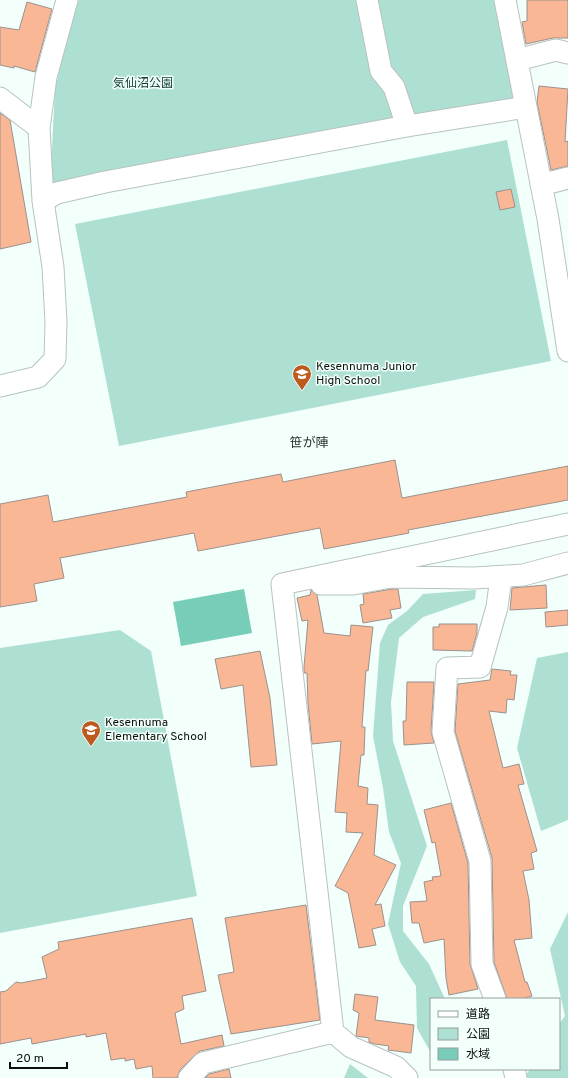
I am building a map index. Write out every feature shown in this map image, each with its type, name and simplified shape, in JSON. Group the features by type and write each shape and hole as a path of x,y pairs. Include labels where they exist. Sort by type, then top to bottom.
{"street":[{"path":"0,386 38,377 55,359 56,322 53,267 43,201 39,128 46,77 67,0"},
{"path":"367,0 381,71 394,87 407,126"},
{"path":"505,0 541,185 567,330 568,351"},
{"path":"517,60 556,50 568,53"},
{"path":"0,98 39,128"},
{"path":"43,201 57,193 105,182 309,146 407,126 526,107"},
{"path":"541,185 568,178"},
{"path":"407,1078 396,1067 351,1047 333,1032 282,584 568,524"},
{"path":"301,579 322,584 353,584 392,577 523,576 568,563"},
{"path":"494,998 482,964 480,861 443,732 447,668 480,667 496,607 501,577"},
{"path":"189,1078 203,1063 333,1032"}],"green space":[{"name":"気仙沼公園","path":"79,0 495,0 514,98 50,188 55,89 72,17"},
{"path":"507,140 551,361 119,446 75,224"},
{"path":"476,590 475,599 423,617 399,638 391,702 393,741 427,846 403,906 403,931 429,964 445,998 430,998 430,1051 417,1028 416,986 400,962 388,924 401,863 389,832 383,788 373,736 380,643 388,625 407,611 423,594"},
{"path":"120,630 151,651 197,896 0,933 0,648"},
{"path":"568,652 568,820 541,831 517,748 537,658"},
{"path":"568,912 568,1078 524,1078 529,1070 560,1070 560,1023 565,1016 550,949"},
{"path":"350,1064 368,1078 344,1078"}],"water":[{"path":"244,589 252,633 181,646 173,602"}],"building":[{"path":"527,0 568,0 568,38 553,38 526,44 522,22 527,21"},
{"path":"27,2 52,9 35,72 14,66 14,68 0,65 0,27 19,30"},
{"path":"539,86 568,89 565,142 568,141 568,166 551,170 537,102"},
{"path":"0,113 10,120 31,242 0,249"},
{"path":"511,189 515,207 500,210 496,192"},
{"path":"395,460 402,498 568,466 568,500 408,530 409,533 324,549 320,528 198,551 194,533 60,558 64,578 34,584 37,601 0,607 0,504 48,495 53,522 187,497 186,492 281,474 283,482"},
{"path":"546,585 547,608 510,610 512,588"},
{"path":"398,589 401,608 390,610 392,618 363,623 360,605 364,604 363,594"},
{"path":"311,590 317,595 324,633 350,636 351,625 373,627 368,671 366,670 362,727 365,727 364,755 361,755 358,786 368,788 367,804 378,805 374,855 396,865 375,905 381,904 385,926 372,929 376,945 359,948 348,893 335,886 363,833 346,832 347,813 335,812 341,741 312,744 307,673 304,673 308,620 302,621 297,598 310,595"},
{"path":"568,610 568,625 546,627 545,612"},
{"path":"439,624 477,624 477,633 472,651 433,650 433,627 439,627"},
{"path":"260,651 270,698 277,765 251,767 243,685 221,689 215,659"},
{"path":"492,669 511,671 510,675 517,675 514,700 507,699 506,713 489,711 503,768 519,764 524,784 518,785 537,851 531,853 534,869 523,871 529,900 532,938 514,940 525,982 527,982 532,996 525,998 507,998 494,962 492,858 455,731 458,684 490,680"},
{"path":"407,682 434,682 431,731 434,743 404,745 403,721 406,721"},
{"path":"451,803 468,863 470,964 478,989 449,995 446,978 444,939 424,943 419,923 412,923 410,902 427,901 424,882 433,880 432,877 441,876 435,842 432,843 424,810"},
{"path":"306,905 320,1020 231,1034 218,975 234,972 225,918"},
{"path":"192,918 206,991 182,996 184,1009 175,1013 181,1044 222,1035 224,1046 200,1051 180,1070 177,1078 153,1078 152,1066 136,1069 134,1059 125,1061 125,1058 111,1060 106,1033 86,1037 86,1034 32,1044 31,1038 0,1044 0,992 6,991 16,982 21,983 47,978 42,957 59,949 58,942"},
{"path":"355,994 378,997 375,1020 414,1025 411,1053 388,1050 389,1046 375,1044 369,1042 369,1038 356,1036 359,1013 353,1010"},
{"path":"229,1069 231,1078 205,1078 209,1074"}],"place":[{"name":"Kesennuma Junior High School","path":"302,391"},
{"name":"Kesennuma Elementary School","path":"91,747"}],"district":[{"name":"笹が陣","path":"309,444"}]}
